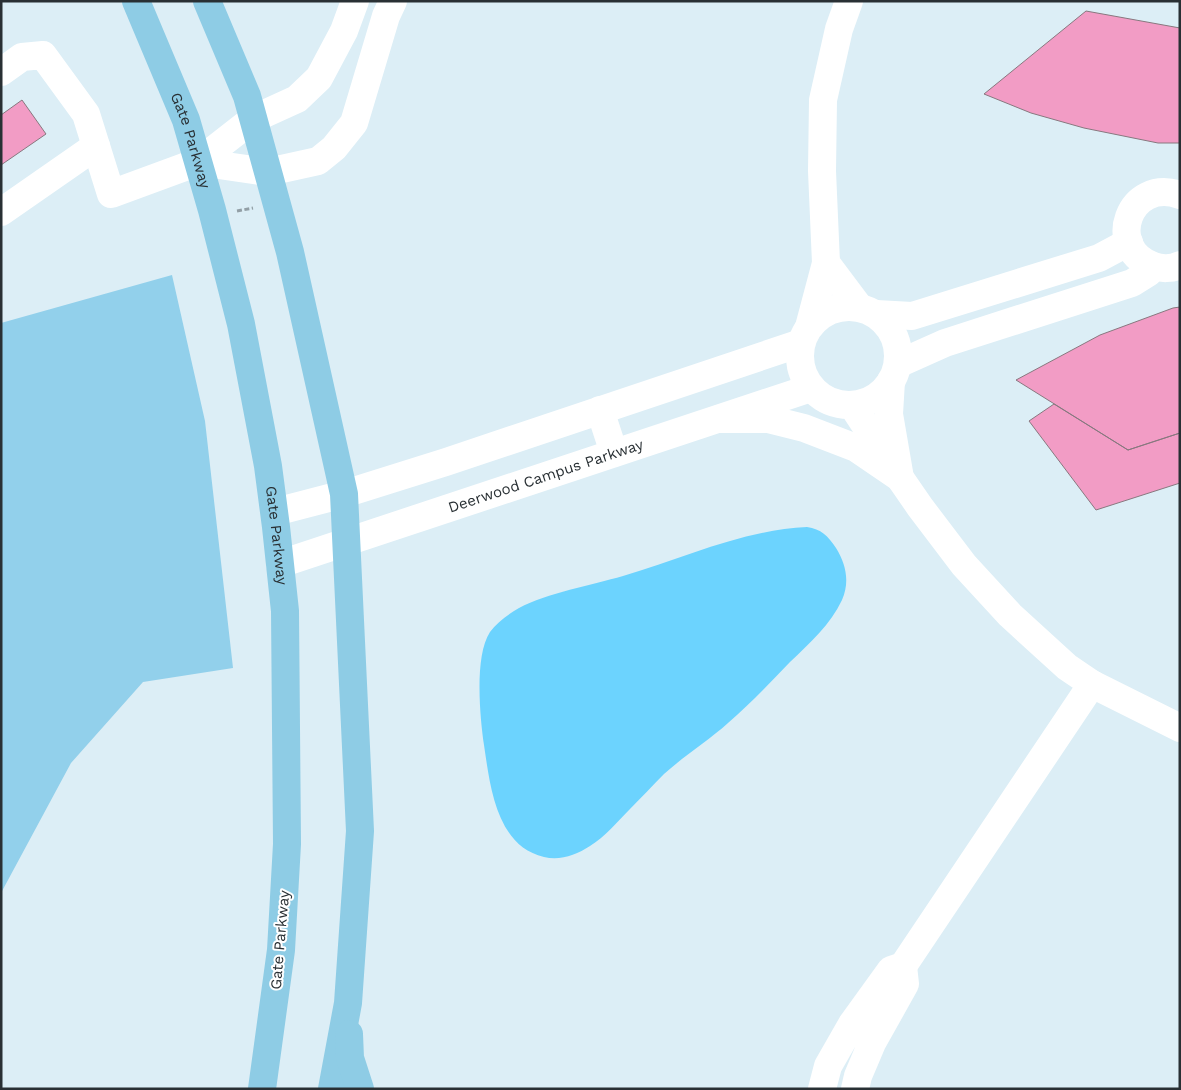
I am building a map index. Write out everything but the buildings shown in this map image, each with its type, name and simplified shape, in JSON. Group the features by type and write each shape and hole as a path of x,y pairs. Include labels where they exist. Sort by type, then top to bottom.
{"main road":[{"name":"Gate Parkway","path":"136,1 186,120 198,162 241,324 275,512 285,611 287,844 281,950 262,1089"},
{"path":"207,1 247,96 290,252 344,494 360,831 348,1003 350,1058 360,1089"},
{"path":"332,1089 348,1003"}],"street":[{"path":"1,72 22,57 43,55 86,114 110,194 198,162 253,119 297,99 319,78 344,32 355,1"},
{"path":"198,162 268,172 318,161 334,148 354,123 392,1"},
{"path":"849,1 839,29 823,100 822,171 826,263 805,335 800,367 811,388 826,400 844,405 862,404 879,395 895,372 946,343 1132,283 1148,272 1153,266"},
{"path":"1,212 96,146"},
{"path":"1180,195 1169,191 1152,193 1137,202 1128,216 1126,233 1131,250 1144,262 1160,268 1180,265"},
{"path":"275,512 344,494 446,462 600,410 805,335 822,314 840,307 912,316 1099,258 1129,242"},
{"path":"826,263 867,311 889,327 897,345 889,414 900,478"},
{"name":"Deerwood Campus Parkway","path":"280,564 811,388"},
{"path":"852,405 920,507 964,565 1010,615 1066,667 1092,684 1180,728"},
{"path":"600,410 614,453"},
{"path":"719,418 768,419 804,428 856,448 900,478"},
{"path":"855,1089 858,1076 872,1043 877,1009 891,970 903,966 1092,684"},
{"path":"822,1089 828,1066 852,1024 877,1009"}],"shaded area":[{"path":"172,275 205,421 233,668 143,682 71,763 1,893 1,323"},
{"path":"807,527 820,531 830,540 839,554 846,573 846,587 842,600 832,617 819,633 744,708 720,730 664,774 611,829 585,849 562,858 550,858 528,851 515,840 498,812 489,778 482,733 480,671 485,643 493,628 503,618 519,608 543,598 623,576 737,539 783,529"}]}
